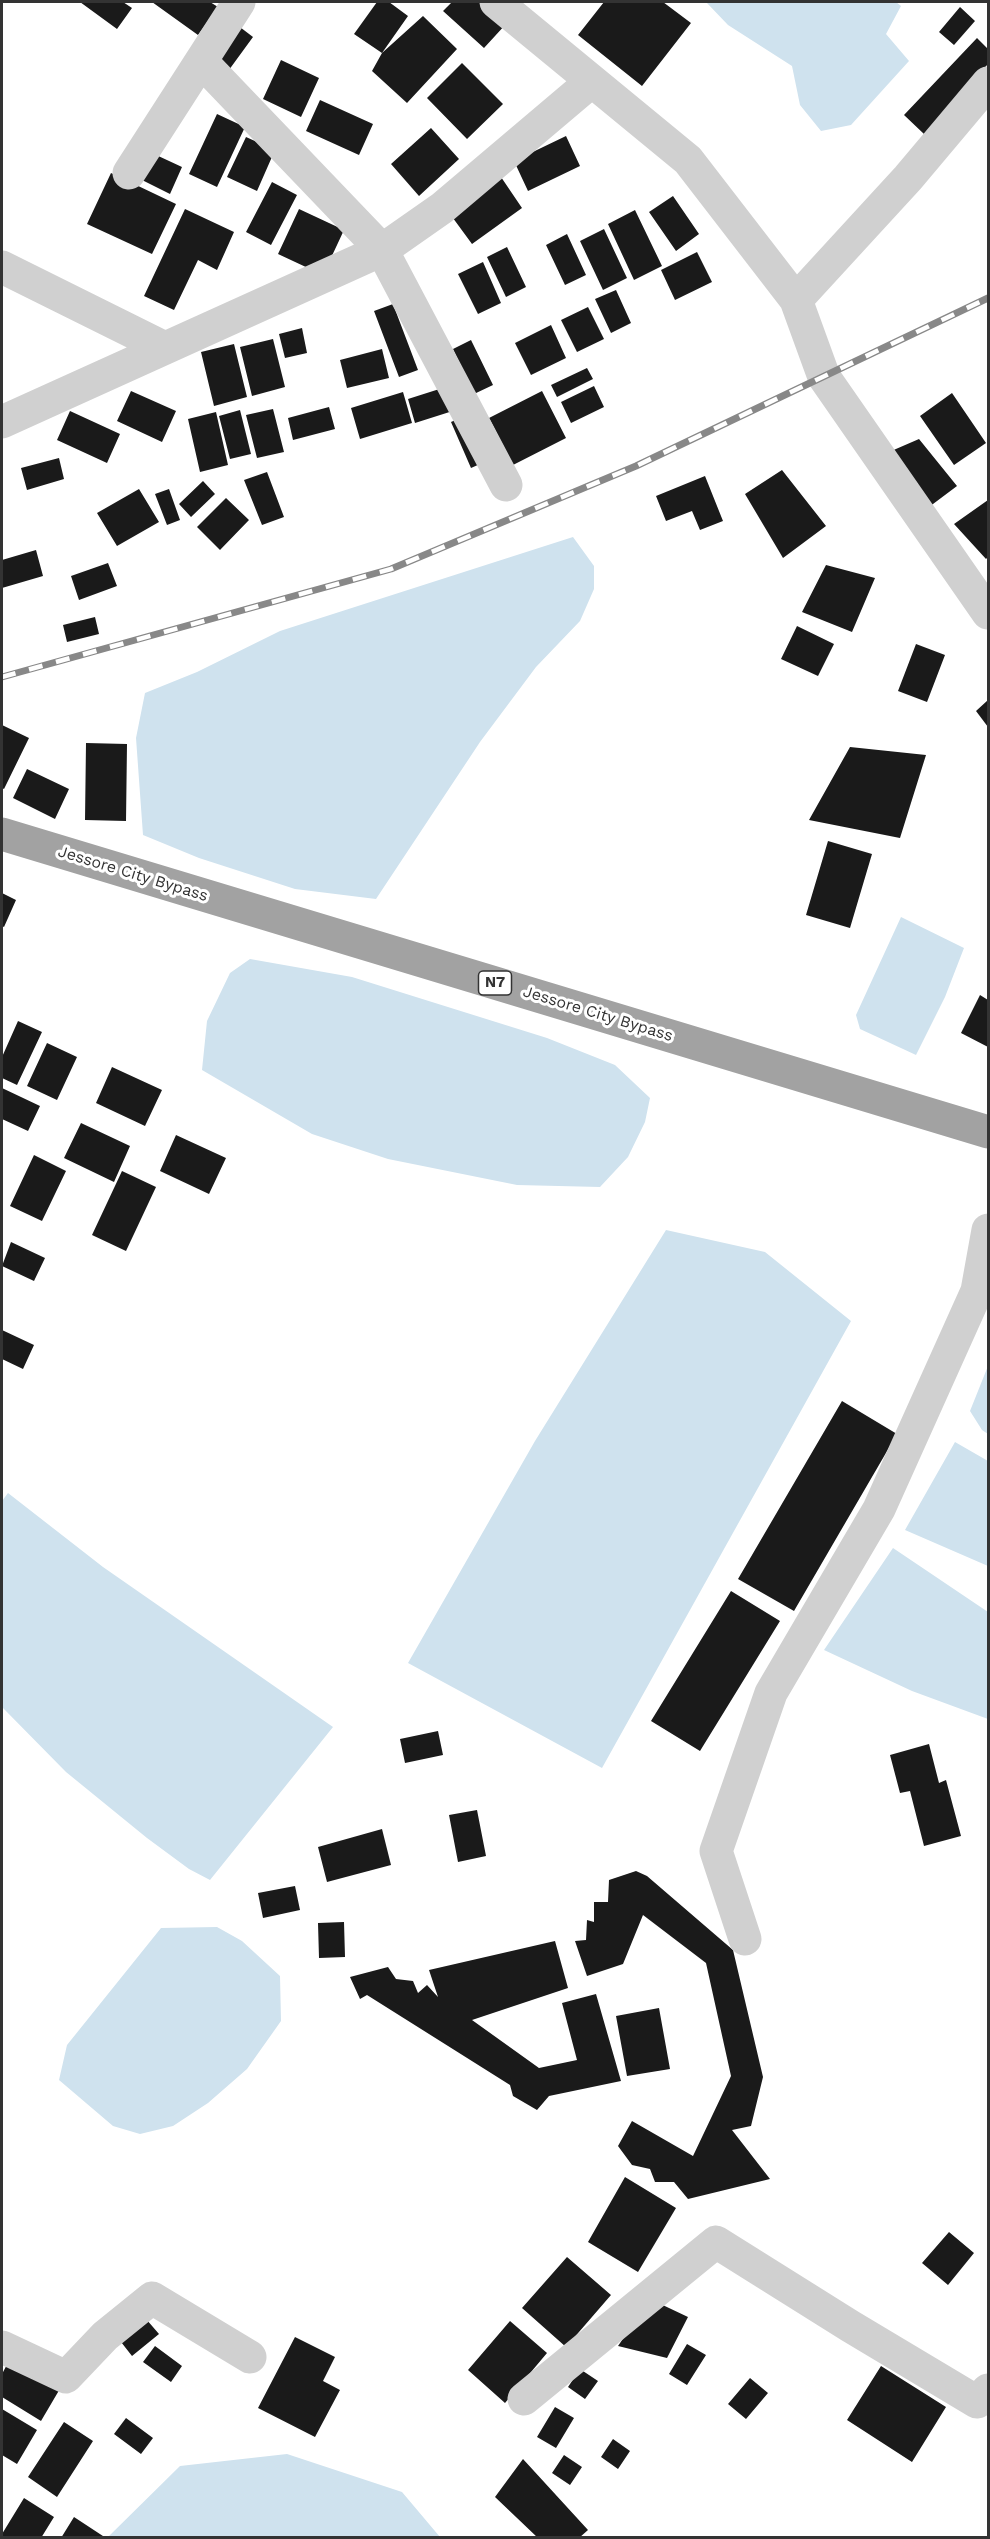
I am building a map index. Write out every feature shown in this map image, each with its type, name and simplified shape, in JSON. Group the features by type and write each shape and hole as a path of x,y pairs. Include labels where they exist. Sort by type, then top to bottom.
{"highway":[{"name":"Jessore City Bypass","path":"2,834 988,1132"}],"street":[{"path":"129,173 239,2"},
{"path":"496,2 688,160 795,300 824,377 988,613"},
{"path":"201,61 382,250 506,485"},
{"path":"2,422 382,250 450,202 592,81"},
{"path":"795,300 908,178 988,83"},
{"path":"2,267 165,348"},
{"path":"745,1939 716,1851 771,1694 879,1509 977,1291 988,1230"},
{"path":"524,2399 716,2242 849,2326 977,2402 988,2390"},
{"path":"2,2347 66,2377 105,2336 152,2298 250,2356"}],"water":[{"path":"706,2 896,2 901,6 886,34 909,61 851,125 821,131 800,105 792,66 728,25"},
{"path":"573,537 594,566 594,589 580,621 536,667 480,742 376,899 295,889 199,858 143,835 136,738 145,693 197,672 280,631"},
{"path":"901,917 964,948 945,997 916,1055 860,1029 856,1015"},
{"path":"250,959 352,977 547,1038 615,1065 650,1098 645,1122 628,1157 600,1187 517,1185 388,1159 312,1134 202,1070 207,1021 230,973"},
{"path":"666,1230 765,1252 851,1321 602,1768 408,1663 535,1441"},
{"path":"988,1366 988,1434 982,1430 970,1411"},
{"path":"955,1442 988,1461 988,1566 905,1530"},
{"path":"8,1493 103,1567 333,1727 210,1880 189,1869 147,1838 66,1772 2,1707 2,1501"},
{"path":"893,1548 988,1612 988,1719 912,1691 824,1650"},
{"path":"217,1927 242,1941 280,1976 281,2021 247,2069 208,2103 173,2126 140,2134 113,2126 59,2080 67,2045 161,1928"},
{"path":"287,2454 402,2492 440,2537 108,2537 180,2466"}],"building":[{"path":"80,2 123,2 132,8 117,29"},
{"path":"152,2 210,2 218,7 198,35"},
{"path":"377,2 389,2 408,16 382,53 354,34"},
{"path":"452,2 481,2 506,24 484,48 443,11"},
{"path":"604,2 663,2 691,23 642,86 578,35"},
{"path":"960,7 975,21 954,45 939,32"},
{"path":"423,16 457,49 407,103 372,71 382,53"},
{"path":"232,21 253,37 226,74 208,60"},
{"path":"977,38 988,49 988,64 924,134 904,115"},
{"path":"281,60 319,78 301,117 263,99"},
{"path":"462,63 503,104 467,139 427,98"},
{"path":"320,100 373,124 359,155 306,131"},
{"path":"217,114 245,127 217,187 189,174"},
{"path":"431,128 459,159 419,196 391,164"},
{"path":"566,136 580,166 528,191 514,161"},
{"path":"246,137 275,150 257,191 227,177"},
{"path":"154,154 182,167 170,194 142,180"},
{"path":"111,173 176,204 152,254 87,224"},
{"path":"501,177 522,208 472,244 450,214"},
{"path":"272,182 297,195 271,245 246,232"},
{"path":"673,196 699,234 676,251 649,212"},
{"path":"185,209 234,232 217,270 198,260 174,310 144,296"},
{"path":"299,209 344,230 323,275 278,254"},
{"path":"635,210 662,266 634,280 608,224"},
{"path":"604,229 627,278 603,290 580,241"},
{"path":"567,234 586,275 565,285 546,245"},
{"path":"507,247 526,287 506,297 487,257"},
{"path":"697,252 712,282 675,300 661,270"},
{"path":"483,262 501,303 478,314 458,274"},
{"path":"616,290 631,323 611,333 595,299"},
{"path":"393,304 418,370 399,377 374,311"},
{"path":"588,307 604,339 577,352 561,320"},
{"path":"551,325 566,358 531,375 515,343"},
{"path":"302,328 307,353 285,358 279,334"},
{"path":"273,339 285,387 252,396 240,347"},
{"path":"471,340 493,385 474,394 453,349"},
{"path":"234,344 247,397 214,406 201,352"},
{"path":"382,349 389,378 347,388 340,360"},
{"path":"587,368 593,379 557,397 551,385"},
{"path":"452,385 459,409 415,423 408,399"},
{"path":"594,386 604,407 571,423 561,402"},
{"path":"131,391 176,411 162,442 117,421"},
{"path":"542,391 566,438 513,465 489,418"},
{"path":"403,392 412,423 360,439 351,408"},
{"path":"952,393 986,443 954,465 920,416"},
{"path":"329,407 335,429 293,440 288,418"},
{"path":"273,409 284,452 257,458 246,415"},
{"path":"240,410 251,454 230,459 219,416"},
{"path":"70,411 120,434 107,463 57,440"},
{"path":"216,412 228,465 200,472 188,419"},
{"path":"469,414 489,460 471,468 451,422"},
{"path":"919,439 957,486 929,507 889,452"},
{"path":"59,458 64,479 27,490 21,468"},
{"path":"782,470 826,526 783,558 745,494"},
{"path":"267,472 284,517 262,525 244,480"},
{"path":"705,476 723,521 700,530 692,511 666,521 656,496"},
{"path":"203,481 215,494 191,517 179,504"},
{"path":"139,489 159,522 117,546 97,513"},
{"path":"169,489 180,520 167,525 155,494"},
{"path":"226,498 249,520 220,550 197,527"},
{"path":"988,500 988,557 986,559 954,524"},
{"path":"36,550 43,576 2,588 2,560"},
{"path":"108,563 117,586 79,600 71,576"},
{"path":"826,565 875,578 852,632 802,612"},
{"path":"95,617 99,634 67,642 63,625"},
{"path":"797,626 834,644 818,676 781,659"},
{"path":"916,644 945,655 927,702 898,691"},
{"path":"988,700 988,727 976,711"},
{"path":"2,725 29,738 4,789 2,788"},
{"path":"86,743 127,744 126,821 85,820"},
{"path":"850,747 926,755 900,838 809,820"},
{"path":"27,769 69,789 55,819 13,798"},
{"path":"828,841 872,854 850,928 806,915"},
{"path":"2,893 16,900 4,927 2,926"},
{"path":"980,995 988,1000 988,1047 961,1033"},
{"path":"18,1021 42,1032 17,1085 2,1078 2,1057"},
{"path":"47,1043 77,1057 57,1100 27,1086"},
{"path":"112,1067 162,1090 145,1126 96,1103"},
{"path":"2,1088 40,1106 28,1131 2,1119"},
{"path":"81,1123 130,1146 114,1182 64,1158"},
{"path":"176,1135 226,1158 209,1194 160,1171"},
{"path":"34,1155 66,1171 42,1221 10,1206"},
{"path":"122,1171 156,1187 126,1251 92,1235"},
{"path":"11,1242 45,1258 34,1281 2,1266"},
{"path":"2,1330 34,1345 23,1369 2,1359"},
{"path":"842,1401 897,1434 794,1611 738,1579"},
{"path":"731,1591 780,1621 700,1751 651,1721"},
{"path":"438,1731 443,1755 405,1763 400,1739"},
{"path":"929,1744 939,1783 946,1780 961,1836 924,1846 910,1791 900,1793 890,1755"},
{"path":"477,1810 486,1856 458,1862 449,1815"},
{"path":"382,1829 391,1865 327,1882 318,1847"},
{"path":"636,1871 647,1876 733,1950 763,2077 751,2126 732,2130 770,2179 688,2199 674,2182 655,2182 650,2169 632,2165 618,2146 632,2121 693,2156 731,2076 706,1963 643,1915 623,1964 587,1976 575,1941 586,1940 587,1920 594,1922 594,1902 608,1902 609,1880"},
{"path":"295,1886 300,1910 263,1918 258,1893"},
{"path":"344,1922 345,1957 319,1958 318,1923"},
{"path":"555,1941 568,1988 472,2020 539,2068 577,2060 562,2003 596,1994 621,2081 549,2096 537,2110 513,2096 510,2085 367,1995 360,1999 350,1977 388,1967 396,1979 413,1981 418,1993 427,1985 438,1997 429,1970"},
{"path":"659,2008 670,2069 627,2076 616,2016"},
{"path":"625,2177 676,2208 638,2272 588,2242"},
{"path":"949,2232 974,2253 948,2285 922,2263"},
{"path":"567,2257 611,2295 566,2347 522,2308"},
{"path":"650,2299 688,2317 667,2358 618,2346"},
{"path":"140,2312 159,2334 132,2356 114,2333"},
{"path":"510,2321 547,2353 505,2403 468,2370"},
{"path":"295,2337 335,2357 323,2381 340,2390 315,2437 258,2408"},
{"path":"687,2344 706,2355 687,2385 669,2374"},
{"path":"155,2346 182,2366 171,2382 143,2362"},
{"path":"11,2357 61,2387 41,2421 2,2397 2,2374"},
{"path":"881,2366 946,2407 912,2462 847,2420"},
{"path":"580,2369 598,2381 585,2399 568,2387"},
{"path":"750,2378 768,2393 746,2419 728,2404"},
{"path":"555,2407 574,2418 556,2448 537,2437"},
{"path":"2,2409 37,2430 17,2464 2,2455"},
{"path":"126,2418 153,2438 141,2454 114,2434"},
{"path":"64,2422 93,2441 57,2497 28,2477"},
{"path":"613,2439 630,2451 618,2469 601,2457"},
{"path":"564,2455 582,2467 570,2485 552,2473"},
{"path":"523,2459 588,2530 579,2538 538,2538 495,2497"},
{"path":"24,2498 54,2517 41,2538 2,2538 2,2534"},
{"path":"74,2517 106,2538 61,2538"}],"railway":[{"path":"2,677 391,569 636,466 988,298"}]}
